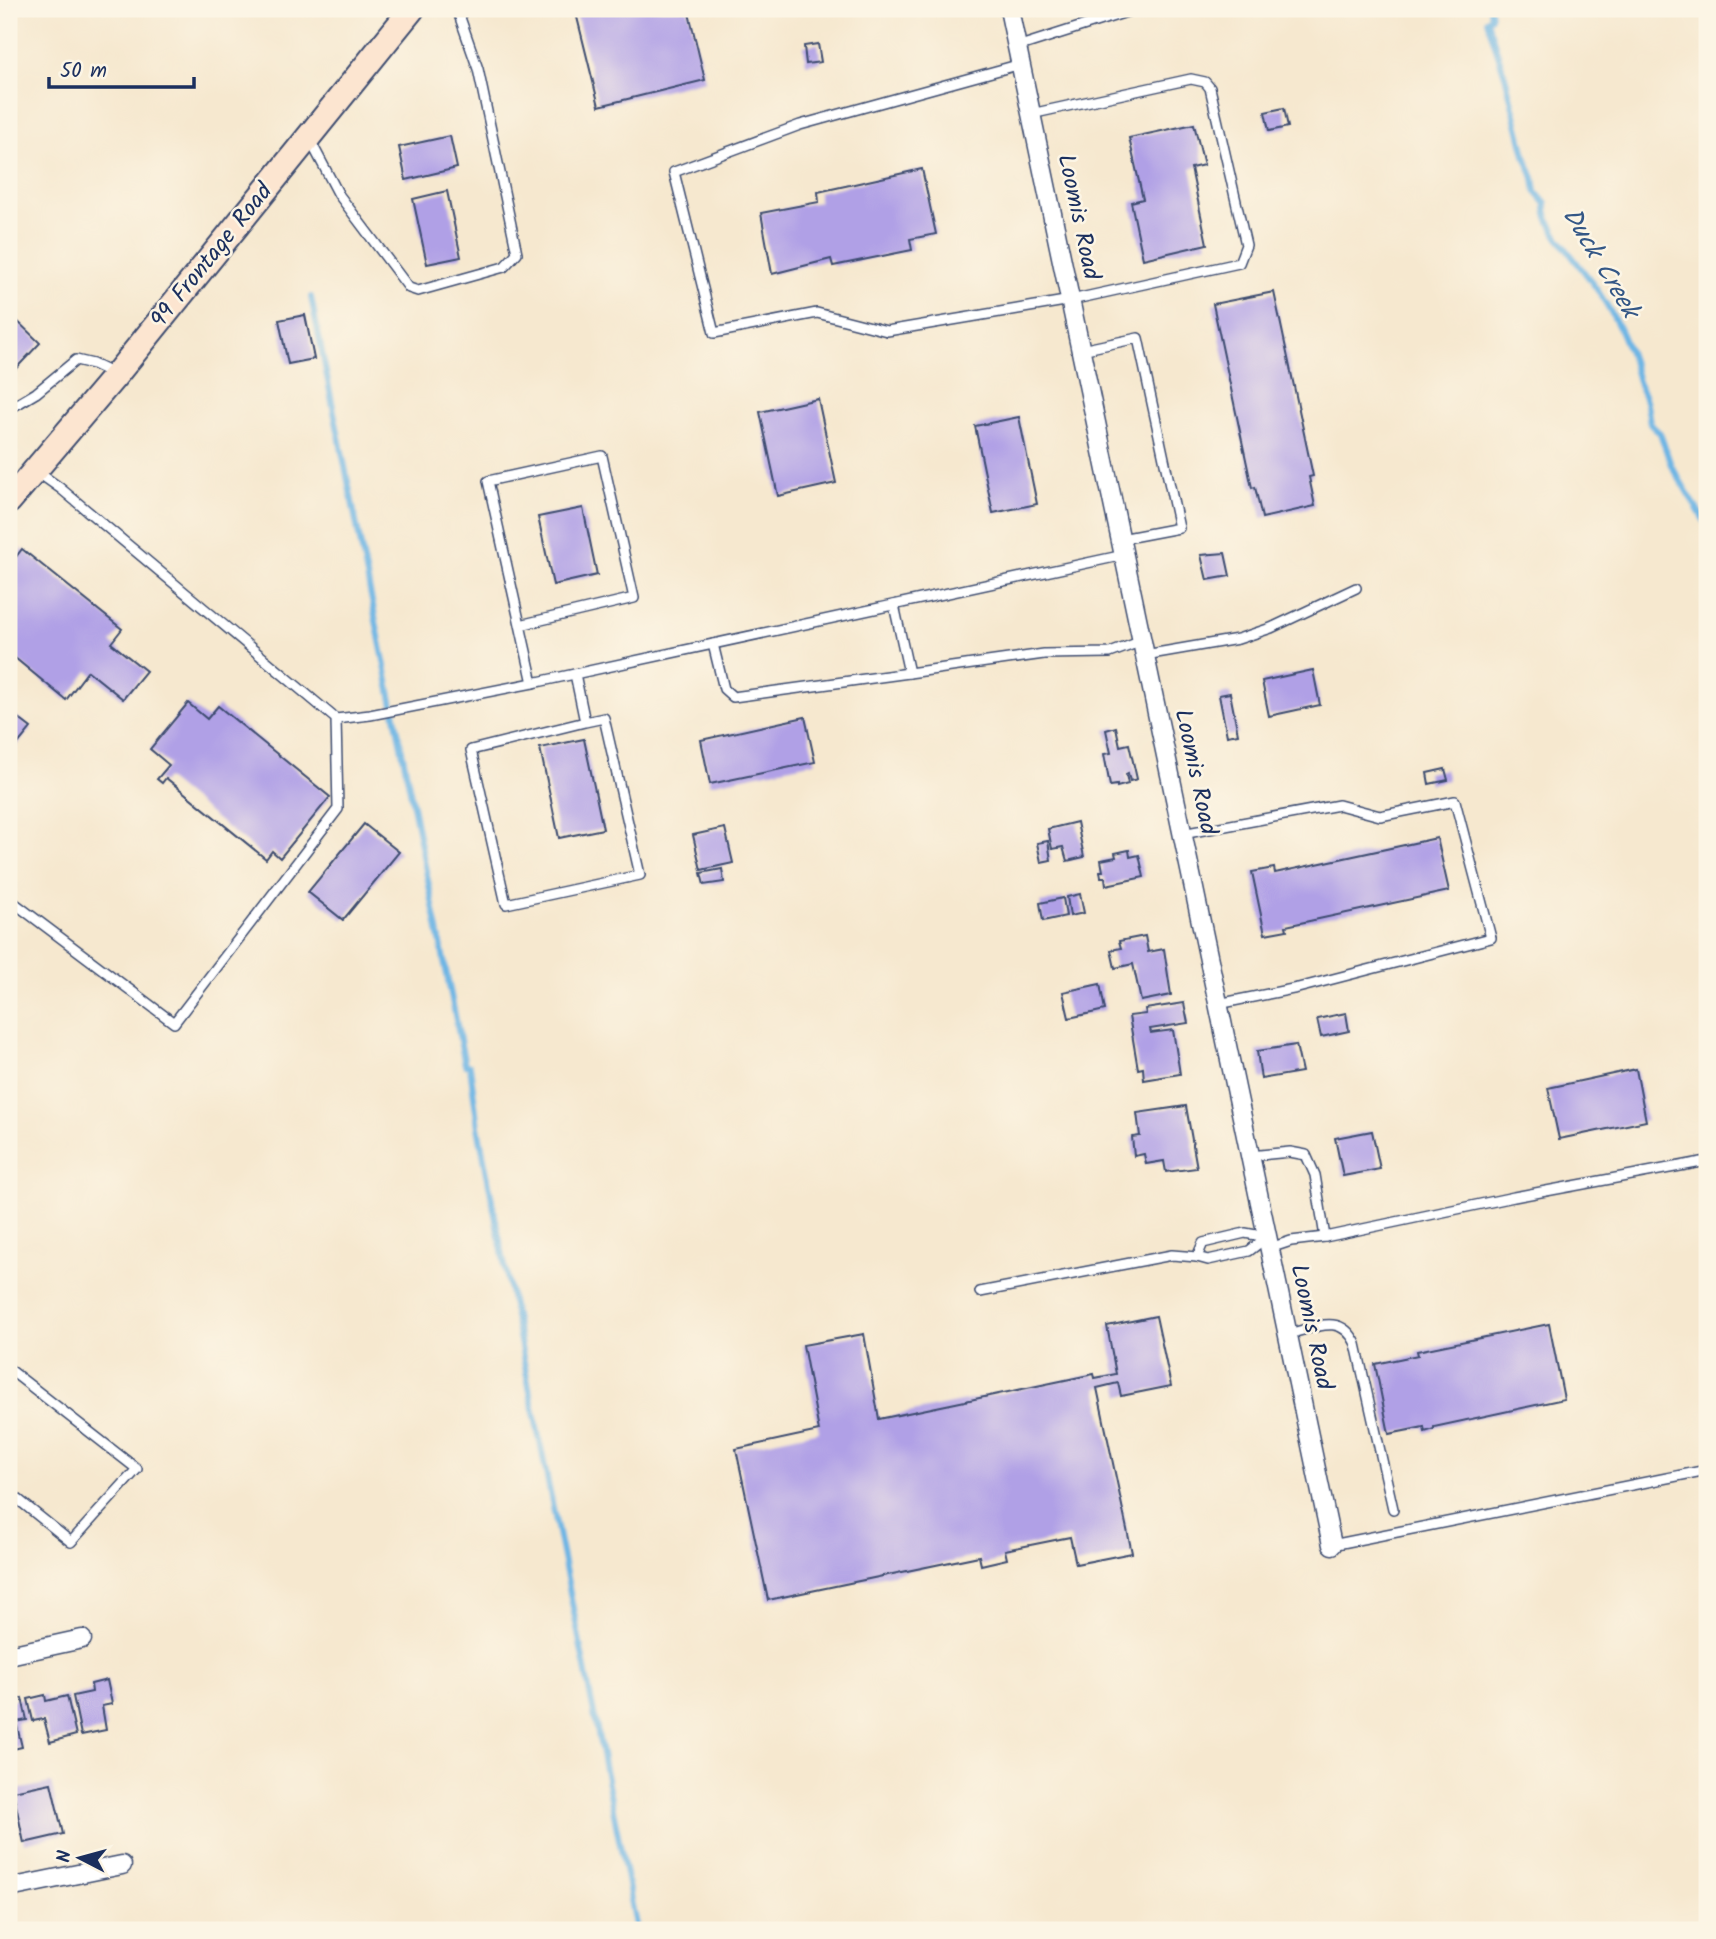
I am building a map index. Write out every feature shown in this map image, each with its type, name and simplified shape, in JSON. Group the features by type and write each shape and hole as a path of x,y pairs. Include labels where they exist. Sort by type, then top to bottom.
{"street":[{"name":"99 Frontage Road","path":"9,501 116,375 412,9"},
{"name":"Loomis Road","path":"1009,9 1332,1545"},
{"path":"9,1655 82,1639"},
{"path":"9,1888 122,1866"}],"lane":[{"path":"308,136 340,195 409,288 418,291 504,267 517,253 478,69 457,9"},
{"path":"1031,114 1191,79 1205,82 1210,88 1246,245 1239,263 1070,300 887,331 817,313 714,333 674,172 800,125 1019,55 1136,9"},
{"path":"35,470 336,719 370,715 575,674 894,605 1122,547 1179,528 1138,338 1081,350"},
{"path":"9,409 36,393 76,360 93,364 116,375"},
{"path":"520,625 634,598 602,456 488,481 520,625 533,682"},
{"path":"713,644 724,689 733,696 1044,654 1110,653 1238,639 1271,628 1356,587"},
{"path":"894,605 909,673"},
{"path":"575,674 585,722"},
{"path":"604,718 640,875 506,904 471,750 585,722 604,718"},
{"path":"9,899 174,1023 338,809 336,719"},
{"path":"1182,834 1339,805 1380,816 1455,801 1491,938 1298,988 1218,1004"},
{"path":"1250,1156 1290,1152 1306,1155 1315,1175 1325,1237"},
{"path":"979,1292 1171,1255 1197,1256 1208,1260 1249,1251 1268,1243 1325,1237 1707,1161"},
{"path":"1197,1256 1203,1243 1245,1233 1268,1243"},
{"path":"1288,1334 1332,1324 1351,1332 1393,1509"},
{"path":"9,1369 137,1469 71,1542 9,1492"},
{"path":"1332,1545 1707,1470"}],"building":[{"path":"575,9 688,9 705,80 599,106"},
{"path":"818,44 821,62 806,64 804,46"},
{"path":"1284,108 1288,127 1269,131 1265,112"},
{"path":"1194,124 1204,165 1191,168 1207,244 1143,259 1131,202 1143,199 1129,138"},
{"path":"450,136 457,168 406,180 399,147"},
{"path":"922,169 936,234 910,239 912,250 833,266 831,259 772,274 761,213 819,202 818,192"},
{"path":"447,191 461,257 427,264 413,199"},
{"path":"1274,292 1313,476 1309,477 1315,506 1262,518 1255,487 1252,488 1213,304"},
{"path":"9,313 40,343 9,376"},
{"path":"305,315 314,359 288,364 279,320"},
{"path":"818,399 836,483 778,496 760,412"},
{"path":"1019,417 1037,504 993,513 975,426"},
{"path":"583,508 597,575 553,585 538,517"},
{"path":"22,549 122,629 111,643 146,671 123,699 88,671 66,700 9,653 9,566"},
{"path":"1225,553 1230,576 1207,580 1201,555"},
{"path":"1313,670 1320,705 1269,716 1262,681"},
{"path":"1230,693 1238,734 1227,736 1219,695"},
{"path":"188,703 207,719 218,706 330,797 280,858 272,851 266,859 166,778 162,783 157,779 169,765 150,749"},
{"path":"9,711 31,728 9,755"},
{"path":"805,717 815,762 710,784 701,740"},
{"path":"1116,727 1120,746 1129,744 1137,779 1130,781 1128,773 1128,784 1117,787 1110,786 1104,754 1111,753 1106,730"},
{"path":"584,739 603,829 559,838 540,748"},
{"path":"1445,769 1448,780 1429,784 1427,773"},
{"path":"1077,822 1084,857 1067,861 1063,847 1052,849 1048,829"},
{"path":"364,824 399,852 343,920 308,892"},
{"path":"725,828 733,863 701,870 693,835"},
{"path":"1437,838 1449,891 1286,926 1287,930 1265,934 1252,872 1274,868 1275,873"},
{"path":"1048,841 1051,860 1041,862 1037,843"},
{"path":"1129,850 1130,857 1139,855 1144,877 1106,885 1105,877 1101,877 1101,860 1116,857 1115,853"},
{"path":"722,869 724,882 704,885 701,873"},
{"path":"1080,894 1084,913 1070,916 1067,897"},
{"path":"1063,898 1066,916 1043,921 1040,903"},
{"path":"1145,936 1148,952 1164,949 1171,995 1141,1001 1133,964 1115,968 1111,950 1121,948 1119,941"},
{"path":"1100,984 1105,1010 1069,1018 1063,992"},
{"path":"1184,1003 1188,1023 1150,1029 1151,1033 1173,1030 1180,1074 1144,1080 1143,1068 1138,1069 1129,1016 1146,1014 1145,1009"},
{"path":"1346,1013 1349,1031 1321,1037 1317,1019"},
{"path":"1296,1045 1302,1072 1261,1079 1257,1051"},
{"path":"1636,1069 1646,1121 1559,1139 1548,1088"},
{"path":"1186,1106 1197,1168 1166,1172 1164,1161 1146,1164 1144,1154 1134,1156 1132,1137 1140,1136 1137,1113"},
{"path":"1372,1131 1380,1169 1343,1176 1335,1138"},
{"path":"1156,1316 1171,1386 1121,1396 1118,1383 1097,1388 1132,1553 1076,1564 1070,1537 1005,1550 1007,1559 981,1565 979,1556 768,1600 736,1449 819,1431 803,1345 864,1334 879,1419 1094,1374 1095,1378 1116,1374 1107,1326"},
{"path":"1549,1324 1564,1399 1434,1427 1425,1432 1424,1427 1389,1434 1375,1364 1418,1355 1417,1351"},
{"path":"107,1680 112,1704 102,1706 106,1730 81,1735 73,1696 92,1692 91,1684"},
{"path":"45,1695 46,1701 67,1696 76,1735 50,1742 44,1719 33,1721 28,1699"},
{"path":"22,1698 27,1720 16,1722 22,1747 9,1750 9,1701"},
{"path":"51,1783 63,1834 24,1843 13,1791"},
{"path":"9,1814 15,1848 9,1849"}],"waterway":[{"name":"Duck Creek","path":"1490,9 1491,17 1487,20 1506,79 1536,192 1546,204 1546,211 1557,235 1614,318 1644,395 1650,424 1660,433 1671,465 1707,525"},
{"path":"311,297 465,1065 470,1066 478,1127 499,1236 637,1930"}]}
